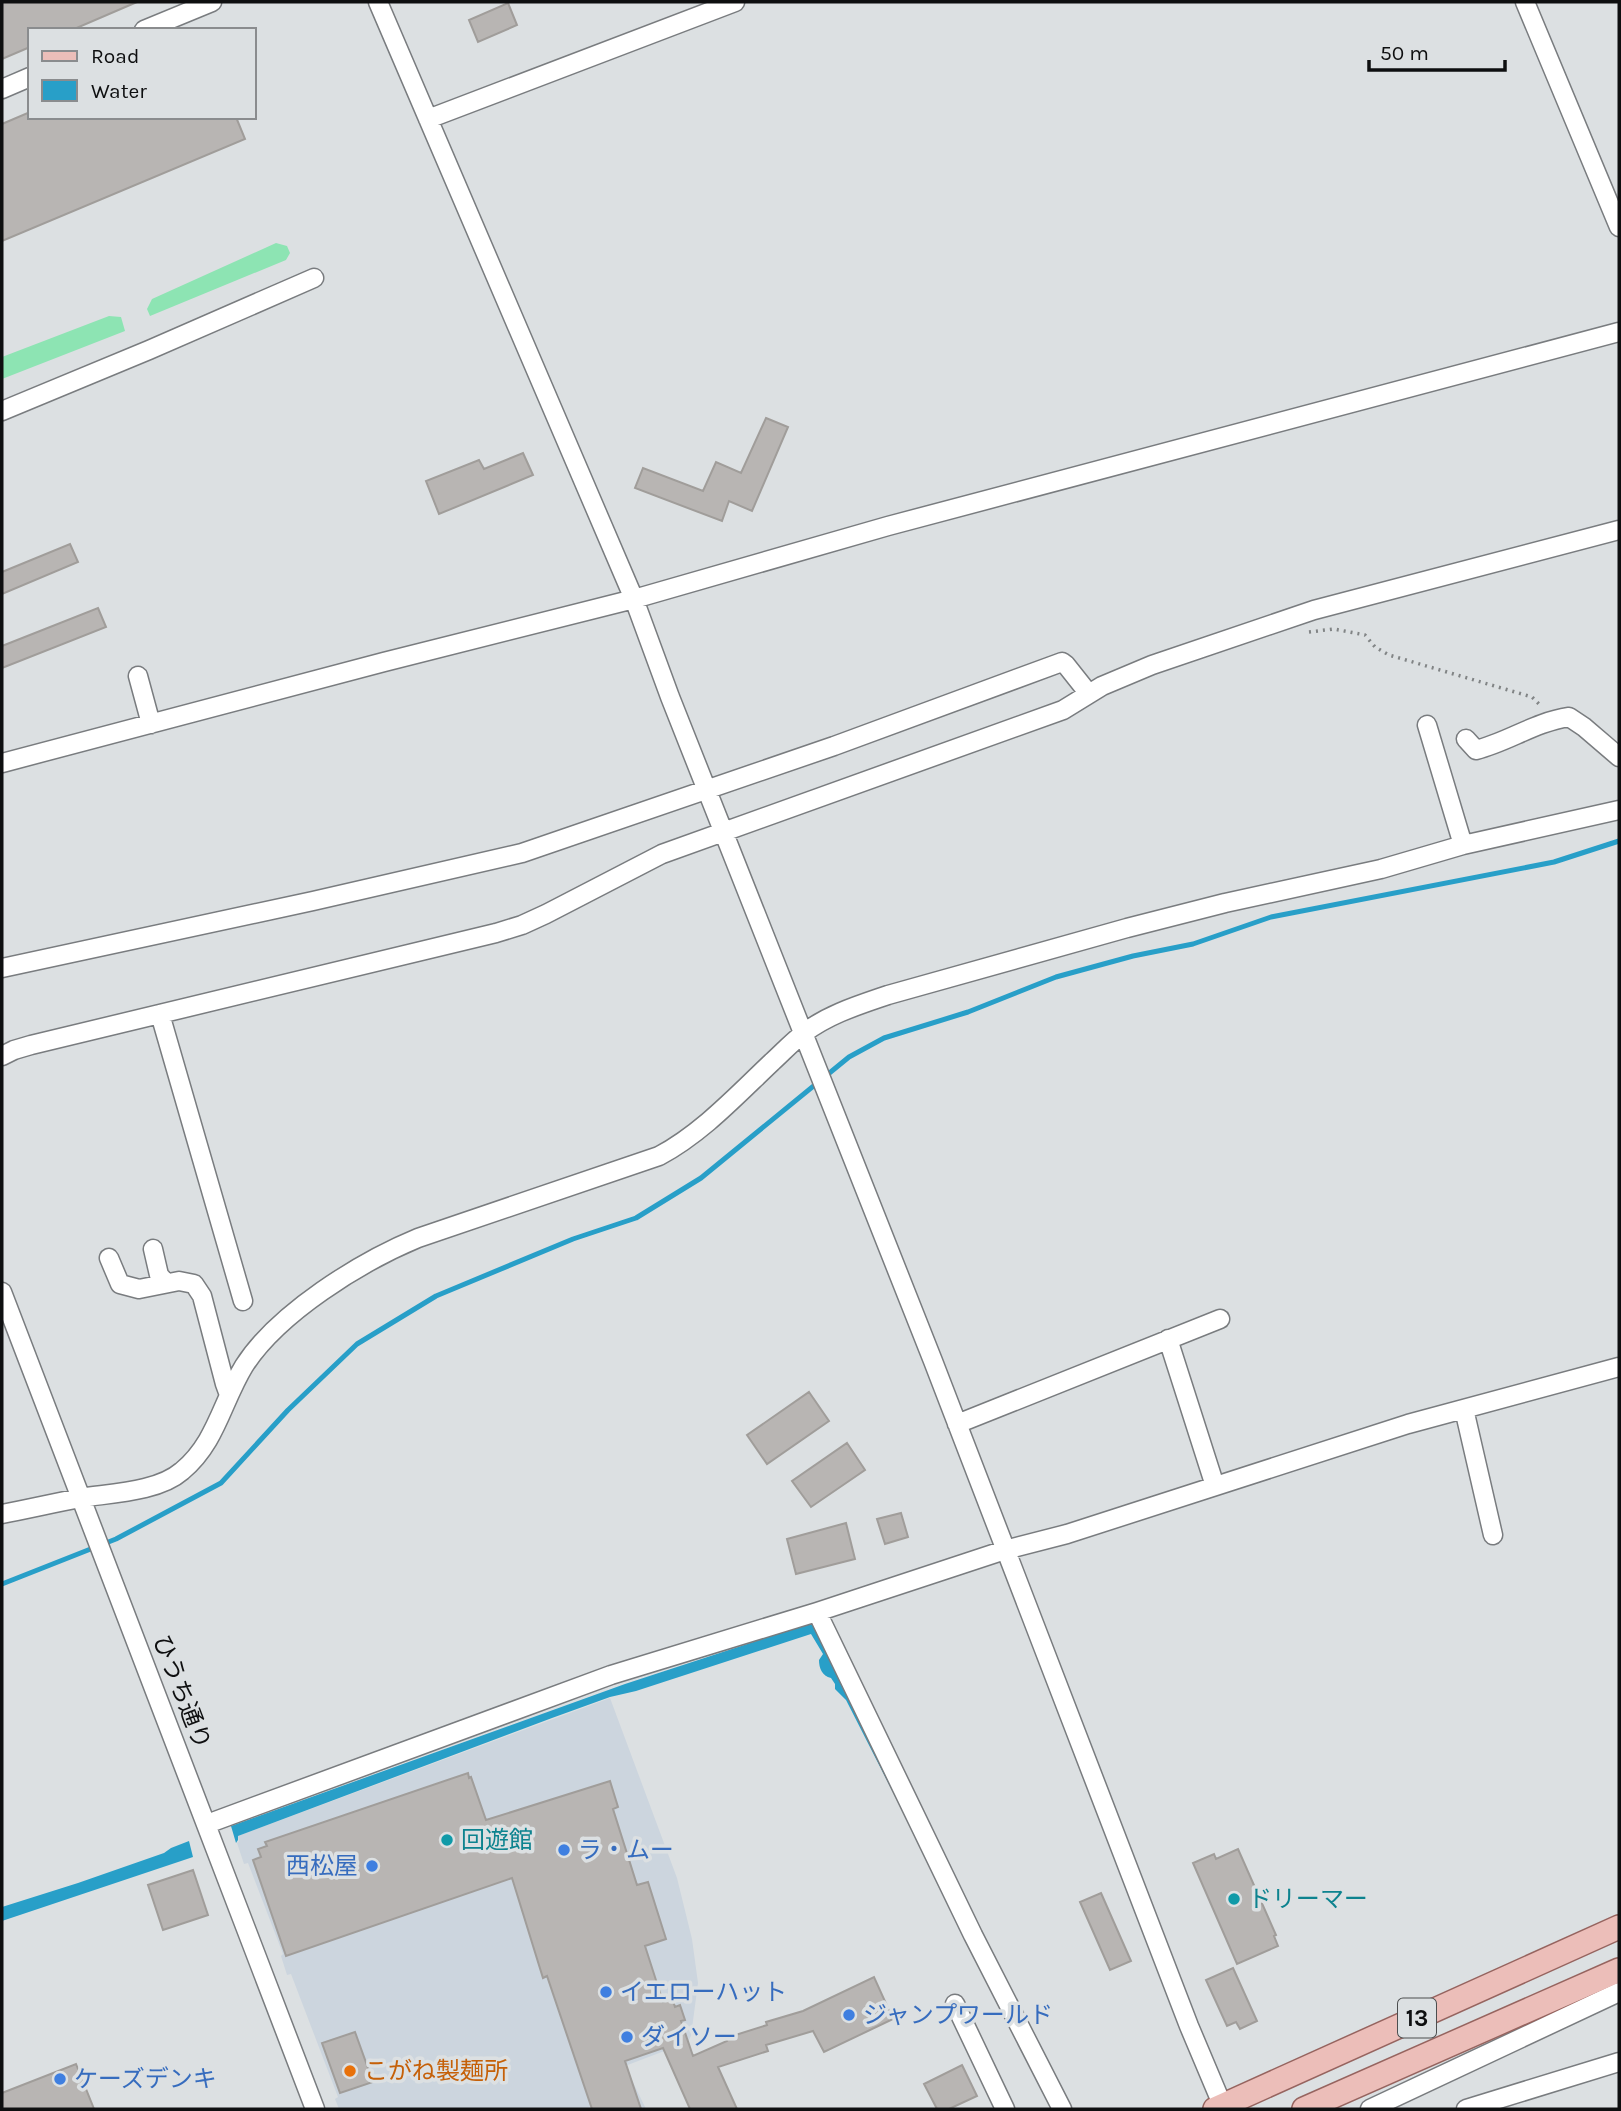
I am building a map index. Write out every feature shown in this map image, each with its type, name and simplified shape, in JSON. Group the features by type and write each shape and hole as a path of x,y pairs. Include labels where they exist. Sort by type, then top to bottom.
{"main road":[{"name":"13","path":"1220,2108 1619,1927"},
{"name":"13","path":"1304,2109 1619,1970"}],"street":[{"path":"150,28 212,2"},
{"path":"378,2 635,599 670,697 957,1424 1220,2108"},
{"path":"428,119 735,2"},
{"path":"1525,2 1619,227"},
{"path":"2,89 28,78"},
{"path":"2,411 314,278"},
{"path":"2,763 635,599 902,523 1619,332"},
{"path":"2,1056 31,1045 522,925 662,853 1063,710 1102,686 1152,665 1367,594 1619,530"},
{"path":"2,968 522,853 834,746 1062,662 1089,694"},
{"path":"138,676 151,724"},
{"path":"1466,739 1476,750 1496,745 1515,734 1553,720 1569,718 1584,727 1619,757"},
{"path":"1427,725 1463,845"},
{"path":"2,1514 153,1485 170,1479 182,1471 209,1440 244,1366 276,1327 295,1311 395,1247 659,1156 675,1148 704,1126 804,1033 831,1016 888,995 1127,928 1381,869 1463,845 1619,810"},
{"path":"160,1014 243,1301"},
{"path":"153,1249 159,1275 166,1283"},
{"path":"108,1258 121,1284 139,1289 179,1281 194,1284 202,1296 229,1395"},
{"name":"ひうち通り","path":"2,1292 315,2109"},
{"path":"957,1424 1220,1319"},
{"path":"1168,1339 1215,1486"},
{"path":"207,1824 611,1675 817,1612 1005,1550 1068,1534 1408,1424 1619,1367"},
{"path":"1464,1409 1493,1535"},
{"path":"817,1612 967,1922 1062,2109"},
{"path":"1370,2109 1619,1992"},
{"path":"955,2004 1005,2109"},
{"path":"1466,2109 1619,2062"}],"path":[{"path":"1283,620 1304,633 1334,629 1365,635 1375,647 1389,655 1532,697 1553,720"}],"shaded area":[{"path":"610,1698 677,1878 692,1939 698,1983 688,2042 625,2066 646,2109 339,2109 335,2099 338,2097 291,1974 287,1975 281,1956 283,1954 248,1863 244,1864 237,1843 238,1836"}],"green space":[{"path":"276,243 287,246 290,253 286,260 150,316 147,309 152,299"},
{"path":"109,316 121,317 125,331 2,379 2,357"}],"water":[{"path":"814,1622 934,1873 846,1700 835,1689 831,1678 822,1671 819,1660 823,1654 811,1634 552,1718 238,1836 236,1843 231,1826 625,1684"},
{"path":"189,1841 193,1857 2,1921 2,1907 164,1853"}],"building":[{"path":"2,2 137,2 77,28 28,28 28,48 2,59"},
{"path":"508,3 517,25 478,42 469,20"},
{"path":"28,113 28,119 237,119 245,139 2,241 2,124"},
{"path":"766,418 788,427 752,511 729,501 722,521 635,488 643,468 703,491 716,462 741,473"},
{"path":"523,453 533,475 439,514 426,481 479,460 484,469"},
{"path":"70,544 78,562 2,594 2,572"},
{"path":"98,608 106,627 2,668 2,646"},
{"path":"809,1392 829,1421 767,1464 747,1435"},
{"path":"847,1443 865,1470 811,1507 792,1481"},
{"path":"901,1513 908,1537 885,1544 877,1519"},
{"path":"846,1523 855,1559 796,1574 787,1539"},
{"path":"468,1773 486,1820 610,1781 618,1807 613,1809 637,1885 648,1882 666,1939 645,1946 663,2002 672,1998 675,2007 680,2005 685,2020 681,2021 693,2056 727,2041 726,2038 803,2011 874,1977 893,2019 824,2052 813,2031 766,2045 768,2051 718,2067 737,2109 690,2109 663,2048 625,2061 641,2109 592,2109 547,1976 543,1978 512,1878 286,1956 253,1860 261,1857 258,1849 267,1846 265,1842"},
{"name":"ドリーマー","path":"1238,1849 1276,1935 1274,1936 1278,1946 1237,1964 1193,1863 1214,1854 1216,1859"},
{"path":"193,1870 208,1915 163,1930 148,1885"},
{"path":"1101,1893 1131,1961 1110,1970 1080,1902"},
{"path":"1233,1968 1257,2021 1240,2029 1236,2022 1227,2026 1206,1980"},
{"name":"こがね製麺所","path":"355,2032 373,2082 340,2093 322,2043"},
{"name":"ケーズデンキ","path":"76,2064 94,2109 2,2109 2,2093"},
{"path":"962,2065 977,2096 949,2109 937,2109 924,2084"}],"waterway":[{"path":"2,1584 116,1539 221,1483 288,1410 357,1344 436,1296 573,1239 636,1218 701,1178 849,1057 884,1038 968,1012 1056,977 1133,956 1193,944 1271,917 1554,862 1619,841"}],"place":[{"name":"回遊館","path":"447,1840"},
{"name":"ラ・ムー","path":"564,1850"},
{"name":"西松屋","path":"372,1866"},
{"name":"ドリーマー","path":"1234,1899"},
{"name":"イエローハット","path":"606,1992"},
{"name":"ジャンプワールド","path":"849,2015"},
{"name":"ダイソー","path":"627,2037"},
{"name":"こがね製麺所","path":"350,2071"},
{"name":"ケーズデンキ","path":"60,2079"}]}
